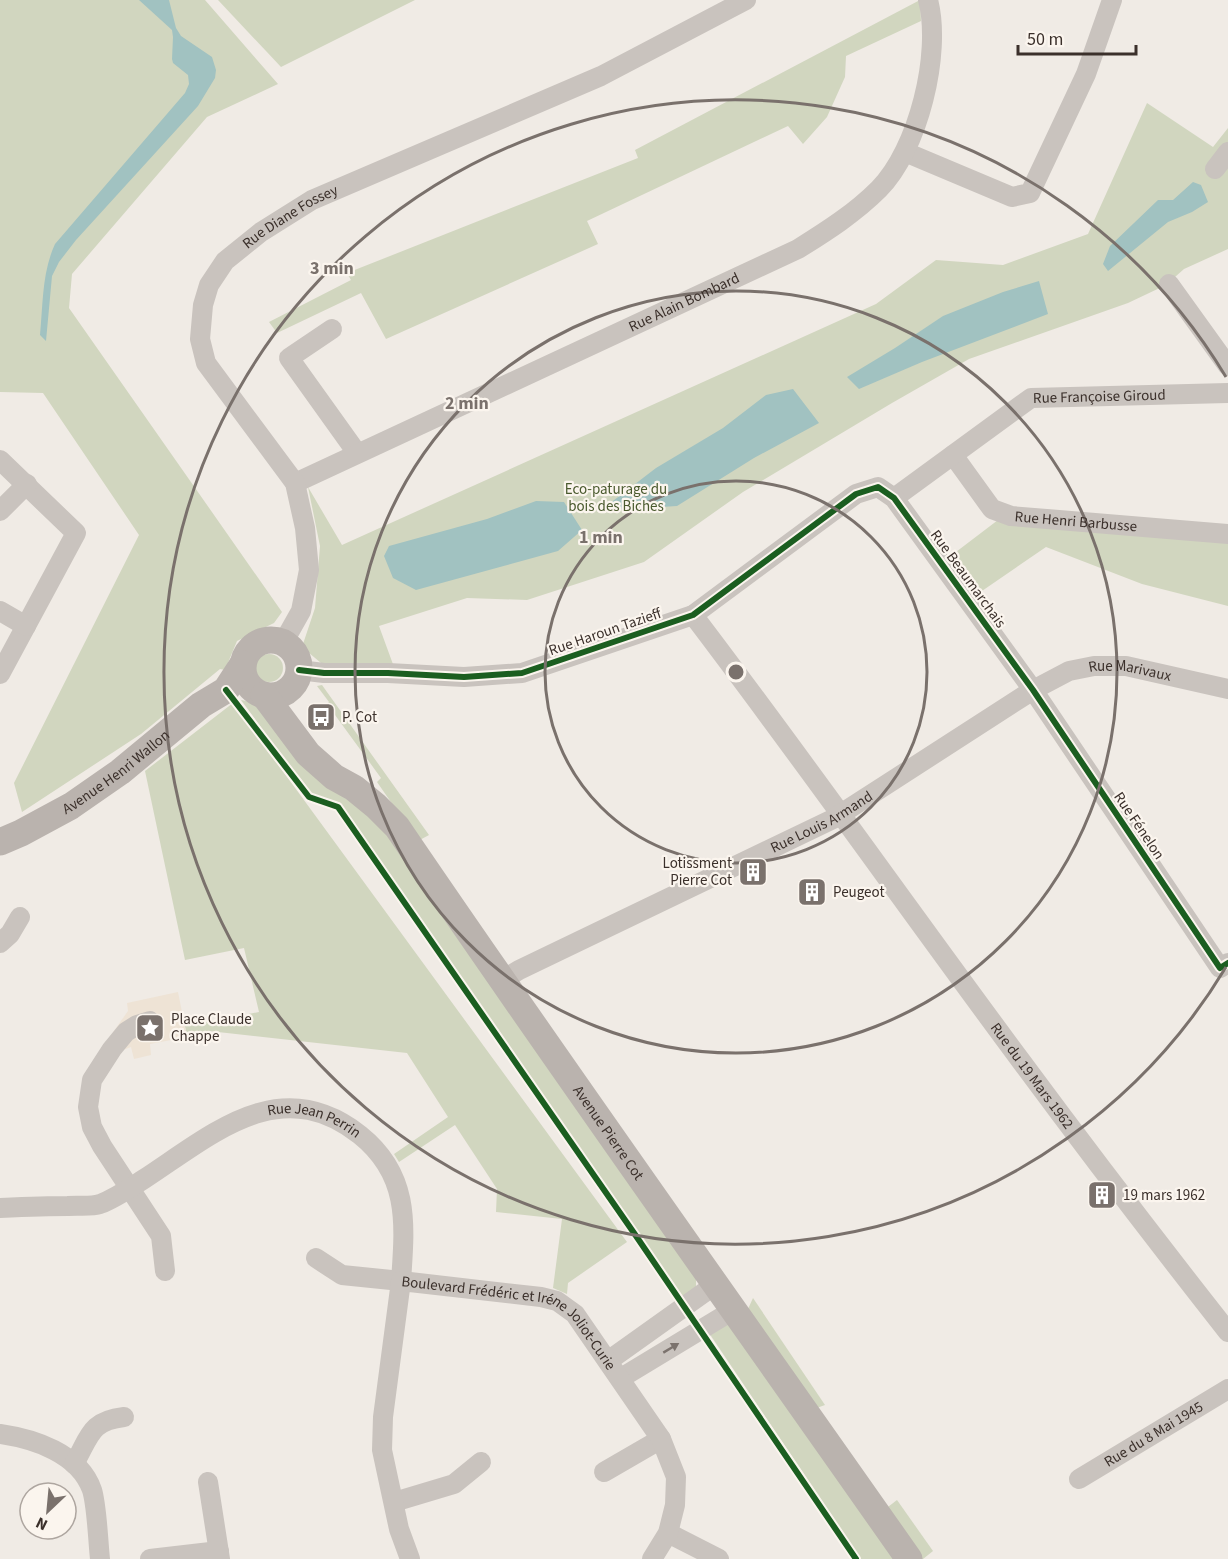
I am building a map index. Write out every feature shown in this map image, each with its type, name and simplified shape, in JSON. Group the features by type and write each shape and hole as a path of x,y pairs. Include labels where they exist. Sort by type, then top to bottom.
{"street":[{"name":"Rue Diane Fossey","path":"283,643 301,611 309,570 305,528 295,483 206,363 200,339 202,305 208,285 225,261 261,232 312,200 600,76 746,0"},
{"name":"Rue Alain Bombard","path":"295,483 798,249 848,217 881,188 905,152 915,125 931,69 931,15 928,0"},
{"path":"905,152 1012,197 1030,193 1086,75 1112,0"},
{"path":"1215,169 1228,152"},
{"path":"1169,284 1228,366"},
{"path":"333,329 289,358 357,453"},
{"name":"Rue Françoise Giroud","path":"886,493 953,455 1030,398 1228,393"},
{"name":"Rue Henri Barbusse","path":"953,455 992,509 1011,516 1228,534"},
{"path":"0,460 76,533 0,674"},
{"path":"0,511 27,484"},
{"name":"Rue Haroun Tazieff","path":"295,679 324,673 464,677 522,673 693,615 856,494 886,493"},
{"name":"Rue Beaumarchais","path":"886,493 1033,690"},
{"path":"0,611 26,626"},
{"name":"Rue du 19 Mars 1962","path":"693,615 842,814 1020,1060 1228,1332"},
{"path":"259,692 245,679 243,664 249,650 254,645 268,640 283,643 293,651 296,657 290,727"},
{"name":"Avenue Henri Wallon","path":"0,842 71,806 120,772 201,705 226,690 243,664"},
{"name":"Rue Marivaux","path":"1033,690 1069,671 1094,666 1125,666 1228,689"},
{"path":"226,690 278,694 295,679"},
{"name":"Rue Louis Armand","path":"501,981 519,970 842,814 1033,690"},
{"name":"Rue Fénelon","path":"1033,690 1220,968 1228,963"},
{"name":"Avenue Pierre Cot","path":"259,692 290,727 308,754 334,777 354,788 376,806 397,827 501,981 909,1559"},
{"path":"0,943 10,934 20,917"},
{"path":"150,1021 126,1032 116,1044 92,1080 88,1107 93,1127 102,1146 161,1236 165,1271"},
{"name":"Rue Jean Perrin","path":"0,1208 98,1205 233,1122 279,1108 310,1109 345,1123 372,1144 397,1183 403,1206 404,1240 401,1281"},
{"path":"316,1258 342,1275 401,1281"},
{"name":"Boulevard Frédéric et Iréne Joliot-Curie","path":"410,1559 399,1529 382,1450 382,1416 401,1281 542,1297 556,1301 575,1314 661,1439 676,1477 675,1505 668,1533 652,1559"},
{"path":"608,1361 716,1284"},
{"path":"621,1378 735,1310"},
{"name":"Rue du 8 Mai 1945","path":"1079,1479 1228,1389"},
{"path":"74,1464 97,1424 108,1419 124,1417"},
{"path":"0,1434 44,1445 74,1464 84,1475 92,1490 100,1559"},
{"path":"604,1472 661,1439"},
{"path":"394,1502 454,1484 481,1462"},
{"path":"150,1559 219,1555 208,1482"},
{"path":"668,1533 719,1559"}],"green space":[{"path":"0,0 205,0 278,84 207,117 72,274 69,308 282,612 274,623 237,641 225,670 220,669 141,734 22,812 14,783 139,535 43,393 0,392"},
{"path":"218,0 415,0 281,67"},
{"path":"920,0 921,21 846,56 845,77 827,117 803,144 788,126 587,221 598,244 386,339 361,293 277,333 269,322 351,280 347,273 638,158 635,150"},
{"name":"Eco-paturage du bois des Biches","path":"1147,103 1213,147 1228,128 1228,249 1184,269 1166,285 1128,303 969,359 743,492 644,562 527,600 467,598 379,626 394,667 321,663 302,647 315,608 320,546 308,487 342,545 876,304 936,260 1003,265 1088,234"},
{"path":"998,520 1228,543 1228,606 1142,584 1046,547 979,593 952,555"},
{"path":"269,654 279,658 283,668 279,678 269,682 259,678 255,668 259,658"},
{"path":"322,685 429,835 418,841 377,782 381,778 327,704 329,702 317,686"},
{"path":"241,700 258,703 379,819 696,1271 696,1287 685,1300 338,802 308,791"},
{"path":"233,703 627,1242 568,1283 567,1294 553,1288 562,1219 496,1212 497,1189 455,1125 399,1162 394,1154 448,1117 407,1053 209,1031 187,1037 185,1026 259,1012 244,948 185,960 145,771"},
{"path":"753,1298 825,1405 814,1409 748,1309"},
{"path":"725,1324 735,1328 896,1559 861,1559 707,1330"},
{"path":"897,1500 933,1551 923,1559 918,1559 884,1510"}],"shaded area":[{"name":"Place Claude Chappe","path":"178,992 187,1037 150,1044 151,1055 134,1059 131,1047 123,1050 109,1038 128,1011 127,1003"}],"water":[{"path":"139,0 169,0 176,28 181,36 212,57 216,70 215,78 198,106 76,240 59,262 52,276 46,341 40,335 45,277 55,244 185,93 189,84 188,75 173,63 172,30"},
{"path":"1193,182 1201,185 1208,202 1168,222 1108,271 1103,264 1110,246 1158,200 1173,200"},
{"path":"1039,281 1048,314 922,362 859,389 847,377 943,316 1003,292"},
{"path":"793,389 819,423 754,458 677,506 613,510 609,504 656,468 723,428 766,395"},
{"path":"536,501 564,502 582,530 558,551 416,590 393,578 384,556 389,546 487,519"}],"cycle path":[{"path":"299,670 324,673 388,673 464,677 522,673 693,615 856,494 878,487 894,498 1033,690 1220,968 1228,963"},
{"path":"226,690 309,797 338,807 634,1233 856,1559"}],"place":[{"name":"P. Cot","path":"321,717"},
{"name":"Lotissment Pierre Cot","path":"753,872"},
{"name":"Peugeot","path":"812,892"},
{"name":"Place Claude Chappe","path":"150,1028"},
{"name":"19 mars 1962","path":"1102,1195"}]}
